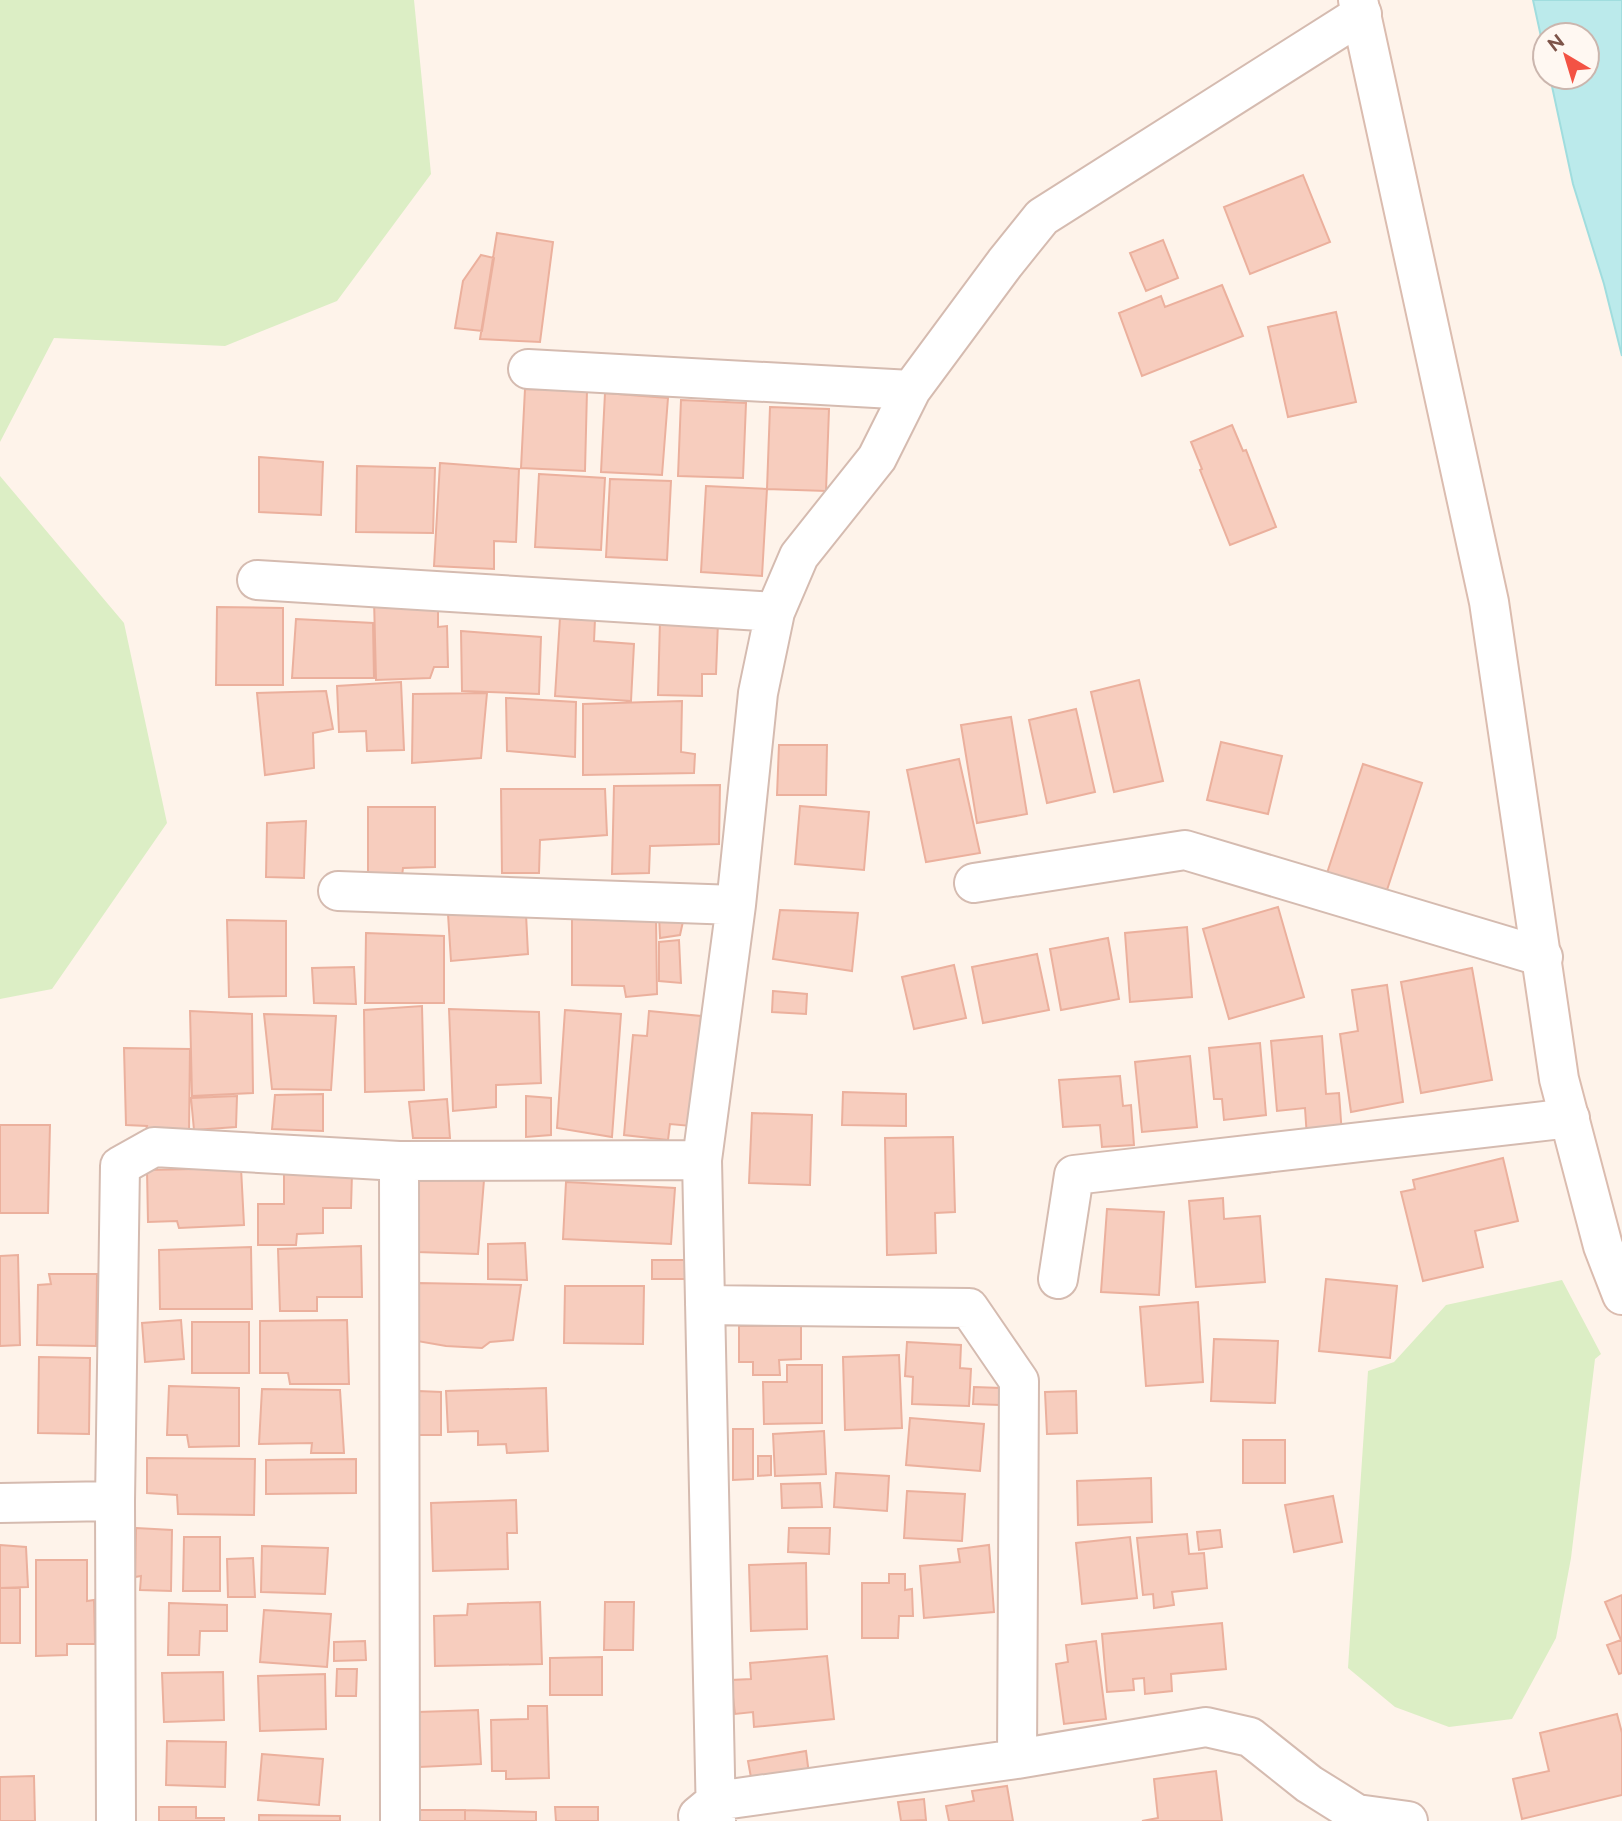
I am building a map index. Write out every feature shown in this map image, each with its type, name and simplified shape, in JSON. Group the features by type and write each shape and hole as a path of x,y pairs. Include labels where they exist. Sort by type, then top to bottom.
{"street":[{"path":"1408,1821 1357,1814 1309,1784 1250,1737 1206,1727 708,1815 702,1160 736,905 758,693 775,612 799,556 877,458 911,390 1005,262 1042,217 1360,7 1489,601 1559,1079 1603,1246 1622,1295"},
{"path":"528,369 911,390"},
{"path":"257,580 775,612"},
{"path":"974,883 1185,850 1543,957"},
{"path":"338,891 736,905"},
{"path":"1058,1279 1074,1175 1570,1118"},
{"path":"116,1821 115,1501 120,1166 154,1147 399,1161 702,1160"},
{"path":"399,1161 400,1821"},
{"path":"705,1305 969,1308 1019,1381 1017,1759"},
{"path":"0,1503 115,1501"}],"green space":[{"path":"0,0 414,0 431,174 337,301 225,346 54,338 0,442"},
{"path":"0,476 124,623 167,823 52,989 0,999"},
{"path":"1562,1280 1601,1354 1595,1359 1571,1558 1556,1638 1512,1719 1449,1727 1395,1707 1348,1668 1368,1371 1394,1362 1446,1305"}],"water":[{"path":"1533,0 1622,0 1622,356 1604,284 1573,184 1553,91 1601,91 1601,21 1538,21"}],"building":[{"path":"1303,175 1330,242 1250,274 1224,207"},
{"path":"497,233 553,242 540,342 480,339"},
{"path":"1163,240 1178,278 1146,291 1130,253"},
{"path":"481,255 494,258 482,331 455,328 463,281"},
{"path":"1222,285 1243,336 1142,376 1119,313 1161,296 1165,307"},
{"path":"1336,312 1356,402 1288,417 1268,327"},
{"path":"525,389 587,390 585,471 521,468"},
{"path":"605,393 668,398 662,475 601,472"},
{"path":"681,400 746,403 743,478 678,476"},
{"path":"770,407 829,409 826,491 767,489"},
{"path":"1232,425 1243,451 1246,450 1276,527 1230,545 1191,442"},
{"path":"259,457 323,462 321,515 259,512"},
{"path":"440,463 519,469 516,542 494,541 494,569 434,566"},
{"path":"357,466 435,468 433,533 356,532"},
{"path":"539,474 605,478 601,550 535,547"},
{"path":"610,479 671,481 667,560 606,557"},
{"path":"706,486 767,489 762,576 701,572"},
{"path":"438,598 438,627 447,626 448,667 434,667 430,678 376,680 374,599"},
{"path":"217,607 283,608 283,685 216,685"},
{"path":"560,618 595,619 594,641 634,644 631,701 555,696"},
{"path":"296,619 373,623 374,678 292,678"},
{"path":"660,621 718,622 716,674 702,674 702,696 658,695"},
{"path":"461,631 541,637 539,694 462,691"},
{"path":"1139,680 1163,781 1114,792 1091,692"},
{"path":"401,682 404,750 367,751 366,731 339,732 337,686"},
{"path":"326,691 333,729 313,733 314,768 265,775 257,693"},
{"path":"487,693 481,758 412,763 413,694"},
{"path":"506,698 576,702 575,757 507,751"},
{"path":"682,701 681,752 695,754 694,773 583,775 583,704"},
{"path":"1076,709 1095,792 1047,803 1029,720"},
{"path":"1011,717 1027,814 977,823 961,725"},
{"path":"1221,742 1282,756 1268,814 1207,800"},
{"path":"779,745 827,745 826,795 777,795"},
{"path":"959,759 980,853 926,862 907,770"},
{"path":"1363,764 1422,783 1386,893 1327,873"},
{"path":"720,785 719,844 650,846 649,873 612,874 614,786"},
{"path":"501,789 605,789 607,835 540,840 539,873 502,873"},
{"path":"800,806 869,812 864,870 795,864"},
{"path":"368,807 435,807 435,867 403,868 402,876 368,875"},
{"path":"306,821 304,878 266,877 267,823"},
{"path":"1278,907 1304,997 1229,1019 1203,929"},
{"path":"780,910 858,913 852,971 773,959"},
{"path":"448,914 526,914 528,954 451,961"},
{"path":"572,914 656,916 657,994 626,997 624,986 572,985"},
{"path":"659,915 684,917 680,935 660,938"},
{"path":"227,920 286,921 286,996 229,997"},
{"path":"1187,927 1192,997 1130,1002 1125,933"},
{"path":"366,933 444,936 444,1003 365,1003"},
{"path":"1108,938 1119,999 1061,1010 1050,949"},
{"path":"679,940 681,983 659,981 659,942"},
{"path":"1037,954 1049,1010 983,1023 972,967"},
{"path":"954,965 966,1018 914,1029 902,977"},
{"path":"354,967 356,1004 314,1003 312,968"},
{"path":"1472,968 1492,1080 1421,1093 1401,982"},
{"path":"1387,985 1403,1102 1351,1112 1340,1034 1358,1031 1352,990"},
{"path":"773,991 807,994 806,1014 772,1012"},
{"path":"422,1006 424,1090 365,1092 364,1010"},
{"path":"449,1009 539,1012 541,1083 496,1085 496,1107 453,1111"},
{"path":"565,1010 621,1014 612,1137 557,1128"},
{"path":"190,1011 252,1014 253,1093 192,1096"},
{"path":"649,1011 701,1016 691,1126 670,1124 668,1140 624,1135 633,1035 647,1036"},
{"path":"264,1014 336,1016 331,1090 272,1089"},
{"path":"1322,1036 1326,1094 1339,1093 1342,1135 1307,1138 1305,1108 1277,1111 1271,1041"},
{"path":"1260,1043 1266,1115 1224,1120 1222,1099 1214,1099 1209,1048"},
{"path":"124,1048 190,1049 189,1133 145,1134 147,1126 126,1125"},
{"path":"1190,1056 1197,1127 1142,1132 1135,1062"},
{"path":"1120,1076 1123,1106 1131,1105 1134,1145 1102,1147 1100,1125 1063,1127 1059,1080"},
{"path":"843,1092 906,1094 906,1126 842,1125"},
{"path":"323,1094 323,1131 272,1129 275,1095"},
{"path":"237,1096 236,1127 194,1130 191,1098"},
{"path":"526,1096 551,1098 551,1135 526,1137"},
{"path":"447,1099 450,1138 413,1138 409,1102"},
{"path":"752,1113 812,1115 810,1185 749,1183"},
{"path":"0,1125 50,1125 48,1213 0,1213"},
{"path":"953,1137 955,1212 935,1213 936,1253 887,1255 885,1138"},
{"path":"1503,1158 1518,1221 1475,1231 1483,1267 1423,1281 1401,1192 1415,1189 1413,1180"},
{"path":"241,1168 244,1225 179,1228 177,1221 148,1222 147,1170"},
{"path":"284,1171 352,1173 351,1208 323,1208 323,1233 297,1234 296,1245 258,1245 258,1204 284,1204"},
{"path":"484,1180 478,1254 417,1252 418,1181"},
{"path":"566,1182 675,1188 671,1244 563,1239"},
{"path":"1223,1198 1224,1219 1260,1216 1265,1282 1196,1287 1189,1201"},
{"path":"1107,1209 1164,1212 1159,1295 1101,1292"},
{"path":"525,1243 527,1280 488,1279 488,1244"},
{"path":"361,1246 362,1297 317,1297 317,1311 280,1311 278,1249"},
{"path":"251,1247 252,1309 160,1309 159,1250"},
{"path":"18,1255 20,1345 0,1346 0,1256"},
{"path":"652,1260 685,1260 685,1279 652,1279"},
{"path":"49,1274 97,1274 96,1346 37,1345 38,1285 51,1284"},
{"path":"1326,1279 1397,1286 1390,1358 1319,1351"},
{"path":"418,1283 521,1285 513,1340 490,1342 482,1348 417,1341"},
{"path":"565,1286 644,1286 643,1344 564,1343"},
{"path":"1198,1302 1203,1382 1146,1386 1140,1307"},
{"path":"181,1320 184,1359 145,1362 142,1323"},
{"path":"347,1320 349,1384 290,1384 288,1373 260,1373 260,1321"},
{"path":"192,1322 249,1322 249,1373 192,1373"},
{"path":"739,1326 801,1326 801,1359 779,1360 780,1375 753,1375 753,1362 739,1362"},
{"path":"1214,1339 1278,1341 1275,1403 1211,1401"},
{"path":"907,1342 961,1345 960,1368 971,1369 969,1406 912,1404 913,1377 905,1376"},
{"path":"899,1355 902,1428 845,1430 843,1357"},
{"path":"39,1357 90,1358 89,1434 38,1433"},
{"path":"787,1365 822,1365 822,1423 764,1424 763,1382 787,1382"},
{"path":"169,1386 239,1388 239,1446 189,1447 187,1435 167,1435"},
{"path":"974,1387 1001,1388 1000,1405 973,1404"},
{"path":"546,1388 548,1451 507,1453 506,1444 478,1445 478,1431 448,1432 446,1391"},
{"path":"262,1389 340,1390 344,1453 311,1453 312,1443 259,1444"},
{"path":"418,1391 441,1392 441,1435 417,1435"},
{"path":"1076,1391 1077,1433 1047,1434 1045,1392"},
{"path":"910,1418 984,1424 980,1471 906,1465"},
{"path":"733,1429 753,1429 753,1479 733,1480"},
{"path":"824,1431 826,1474 775,1476 773,1434"},
{"path":"1243,1440 1285,1440 1285,1483 1243,1483"},
{"path":"758,1456 771,1456 771,1475 758,1476"},
{"path":"147,1458 255,1459 254,1515 178,1514 177,1495 147,1493"},
{"path":"356,1459 356,1493 266,1494 266,1460"},
{"path":"836,1473 889,1476 887,1511 834,1507"},
{"path":"1151,1478 1152,1522 1078,1525 1077,1481"},
{"path":"820,1483 822,1507 782,1508 781,1484"},
{"path":"907,1491 965,1494 962,1541 904,1538"},
{"path":"1333,1496 1342,1542 1294,1552 1285,1505"},
{"path":"516,1500 517,1533 507,1533 508,1569 433,1571 431,1503"},
{"path":"136,1528 172,1530 171,1591 140,1590 141,1576 135,1577"},
{"path":"789,1528 830,1528 829,1554 788,1552"},
{"path":"1220,1530 1222,1547 1199,1550 1197,1532"},
{"path":"1187,1534 1189,1554 1204,1553 1207,1588 1172,1592 1174,1605 1154,1608 1153,1594 1143,1595 1137,1538"},
{"path":"184,1537 220,1537 220,1591 183,1591"},
{"path":"1130,1537 1137,1598 1082,1604 1076,1543"},
{"path":"0,1545 26,1547 28,1587 0,1588"},
{"path":"989,1545 994,1612 924,1618 920,1566 960,1562 958,1549"},
{"path":"262,1546 328,1548 325,1594 261,1592"},
{"path":"253,1558 255,1597 228,1597 227,1559"},
{"path":"36,1560 87,1560 87,1601 94,1600 95,1644 67,1644 67,1655 36,1656"},
{"path":"806,1563 807,1629 751,1631 749,1565"},
{"path":"889,1574 905,1574 905,1590 912,1589 913,1616 899,1616 898,1638 862,1638 862,1583 889,1583"},
{"path":"0,1588 20,1588 20,1643 0,1643"},
{"path":"1622,1595 1622,1673 1619,1674 1607,1645 1621,1640 1605,1602"},
{"path":"540,1602 542,1664 435,1666 434,1616 467,1615 468,1604"},
{"path":"605,1602 634,1602 633,1650 604,1650"},
{"path":"169,1603 227,1605 227,1631 200,1631 199,1655 168,1655"},
{"path":"264,1610 331,1614 327,1667 260,1662"},
{"path":"1222,1623 1226,1669 1171,1674 1172,1691 1145,1694 1144,1678 1133,1679 1134,1690 1107,1692 1102,1634"},
{"path":"365,1641 366,1660 334,1661 334,1642"},
{"path":"1096,1641 1106,1719 1064,1724 1056,1664 1068,1662 1066,1645"},
{"path":"827,1656 834,1719 754,1727 753,1712 735,1714 731,1680 751,1679 750,1663"},
{"path":"602,1657 602,1695 550,1695 550,1658"},
{"path":"337,1669 357,1669 356,1696 336,1696"},
{"path":"223,1672 224,1720 164,1722 162,1673"},
{"path":"325,1674 326,1729 260,1731 258,1676"},
{"path":"528,1706 547,1706 549,1778 506,1779 506,1771 492,1771 491,1720 528,1719"},
{"path":"478,1710 481,1764 420,1767 418,1712"},
{"path":"1617,1714 1622,1733 1622,1795 1522,1819 1513,1779 1549,1771 1540,1733"},
{"path":"167,1741 226,1742 225,1787 166,1785"},
{"path":"806,1751 809,1774 752,1783 748,1761"},
{"path":"262,1754 323,1759 319,1805 258,1800"},
{"path":"1216,1771 1222,1821 1142,1821 1158,1818 1154,1779"},
{"path":"34,1776 35,1821 0,1821 0,1777"},
{"path":"1007,1786 1013,1821 949,1821 946,1806 974,1801 972,1791"},
{"path":"924,1799 926,1820 901,1821 898,1802"},
{"path":"159,1807 196,1807 196,1818 224,1818 224,1821 159,1821"},
{"path":"555,1807 598,1807 598,1821 556,1821"},
{"path":"411,1810 465,1810 465,1821 411,1821"},
{"path":"465,1810 536,1812 536,1821 465,1821"},
{"path":"259,1815 340,1816 340,1821 259,1821"}]}
